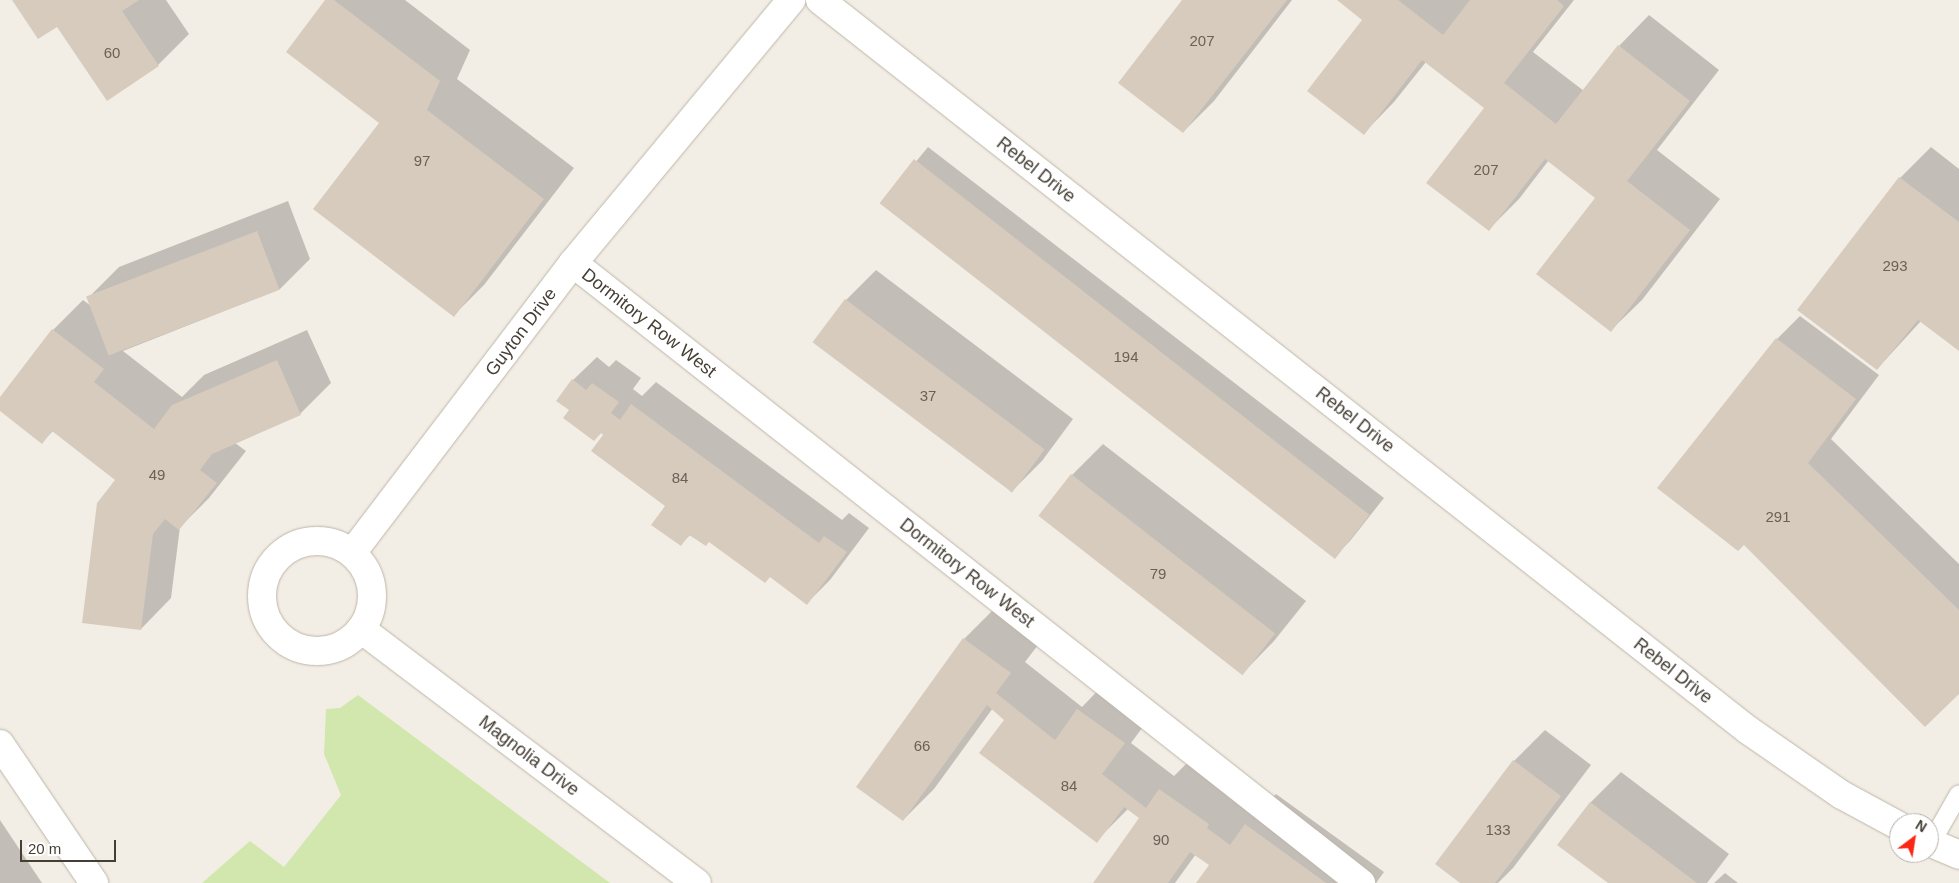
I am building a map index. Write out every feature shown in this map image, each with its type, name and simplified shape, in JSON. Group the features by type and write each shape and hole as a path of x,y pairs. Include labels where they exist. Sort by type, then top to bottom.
{"street":[{"name":"Guyton Drive","path":"352,553 573,263 791,0"},
{"name":"Rebel Drive","path":"820,0 1748,730 1842,795 1889,821"},
{"name":"Dormitory Row West","path":"573,263 1361,883"},
{"path":"319,541 336,544 352,553 363,566 373,598 362,629 338,647 308,650 291,644 276,632 266,617 262,599 265,580 273,564 293,547 319,541"},
{"name":"Magnolia Drive","path":"362,629 697,883"},
{"path":"0,744 94,883"},
{"path":"1939,846 1959,855"}],"lane":[{"path":"1939,827 1959,794"}],"green space":[{"path":"358,695 610,883 202,883 250,841 284,867 341,795 324,754 326,709 340,708"}],"building":[{"path":"12,0 139,0 122,11 159,66 107,101 57,27 38,39"},
{"path":"325,0 334,0 440,81 427,110 544,199 454,317 313,209 379,123 286,52"},
{"path":"1182,0 1287,0 1183,133 1118,83"},
{"path":"1337,0 1398,0 1443,35 1470,0 1557,0 1564,6 1504,83 1556,124 1618,45 1690,101 1627,181 1690,230 1611,332 1536,274 1595,198 1545,159 1489,231 1426,183 1484,108 1422,60 1364,135 1307,91 1362,20"},
{"path":"914,159 1369,515 1335,559 880,203"},
{"path":"1899,177 1959,222 1959,351 1918,320 1877,370 1797,310"},
{"path":"257,231 280,290 109,355 86,297"},
{"path":"845,299 1045,449 1012,493 813,342"},
{"path":"52,329 104,369 94,382 154,429 172,405 277,360 301,415 212,454 200,470 217,483 179,530 165,519 153,534 141,630 82,623 97,503 115,480 52,431 42,444 0,411 0,397"},
{"path":"1776,338 1856,399 1808,463 1959,610 1959,694 1925,727 1744,545 1738,551 1657,488"},
{"path":"572,379 586,390 592,383 619,402 611,413 620,420 631,404 819,543 824,536 847,552 807,605 770,577 765,583 709,542 706,546 689,535 681,546 651,525 665,506 591,451 603,435 601,433 594,441 563,418 569,410 556,401"},
{"path":"1071,474 1275,633 1242,675 1038,516"},
{"path":"963,638 1011,673 996,693 1055,740 1077,709 1125,743 1102,774 1146,808 1159,789 1209,824 1207,828 1230,845 1245,824 1326,883 1196,883 1209,865 1190,852 1168,883 1093,883 1139,818 1124,807 1097,843 979,753 1004,720 987,705 903,821 856,787"},
{"path":"1513,760 1561,796 1495,883 1460,883 1435,864"},
{"path":"1590,802 1697,883 1608,883 1557,845"}]}
